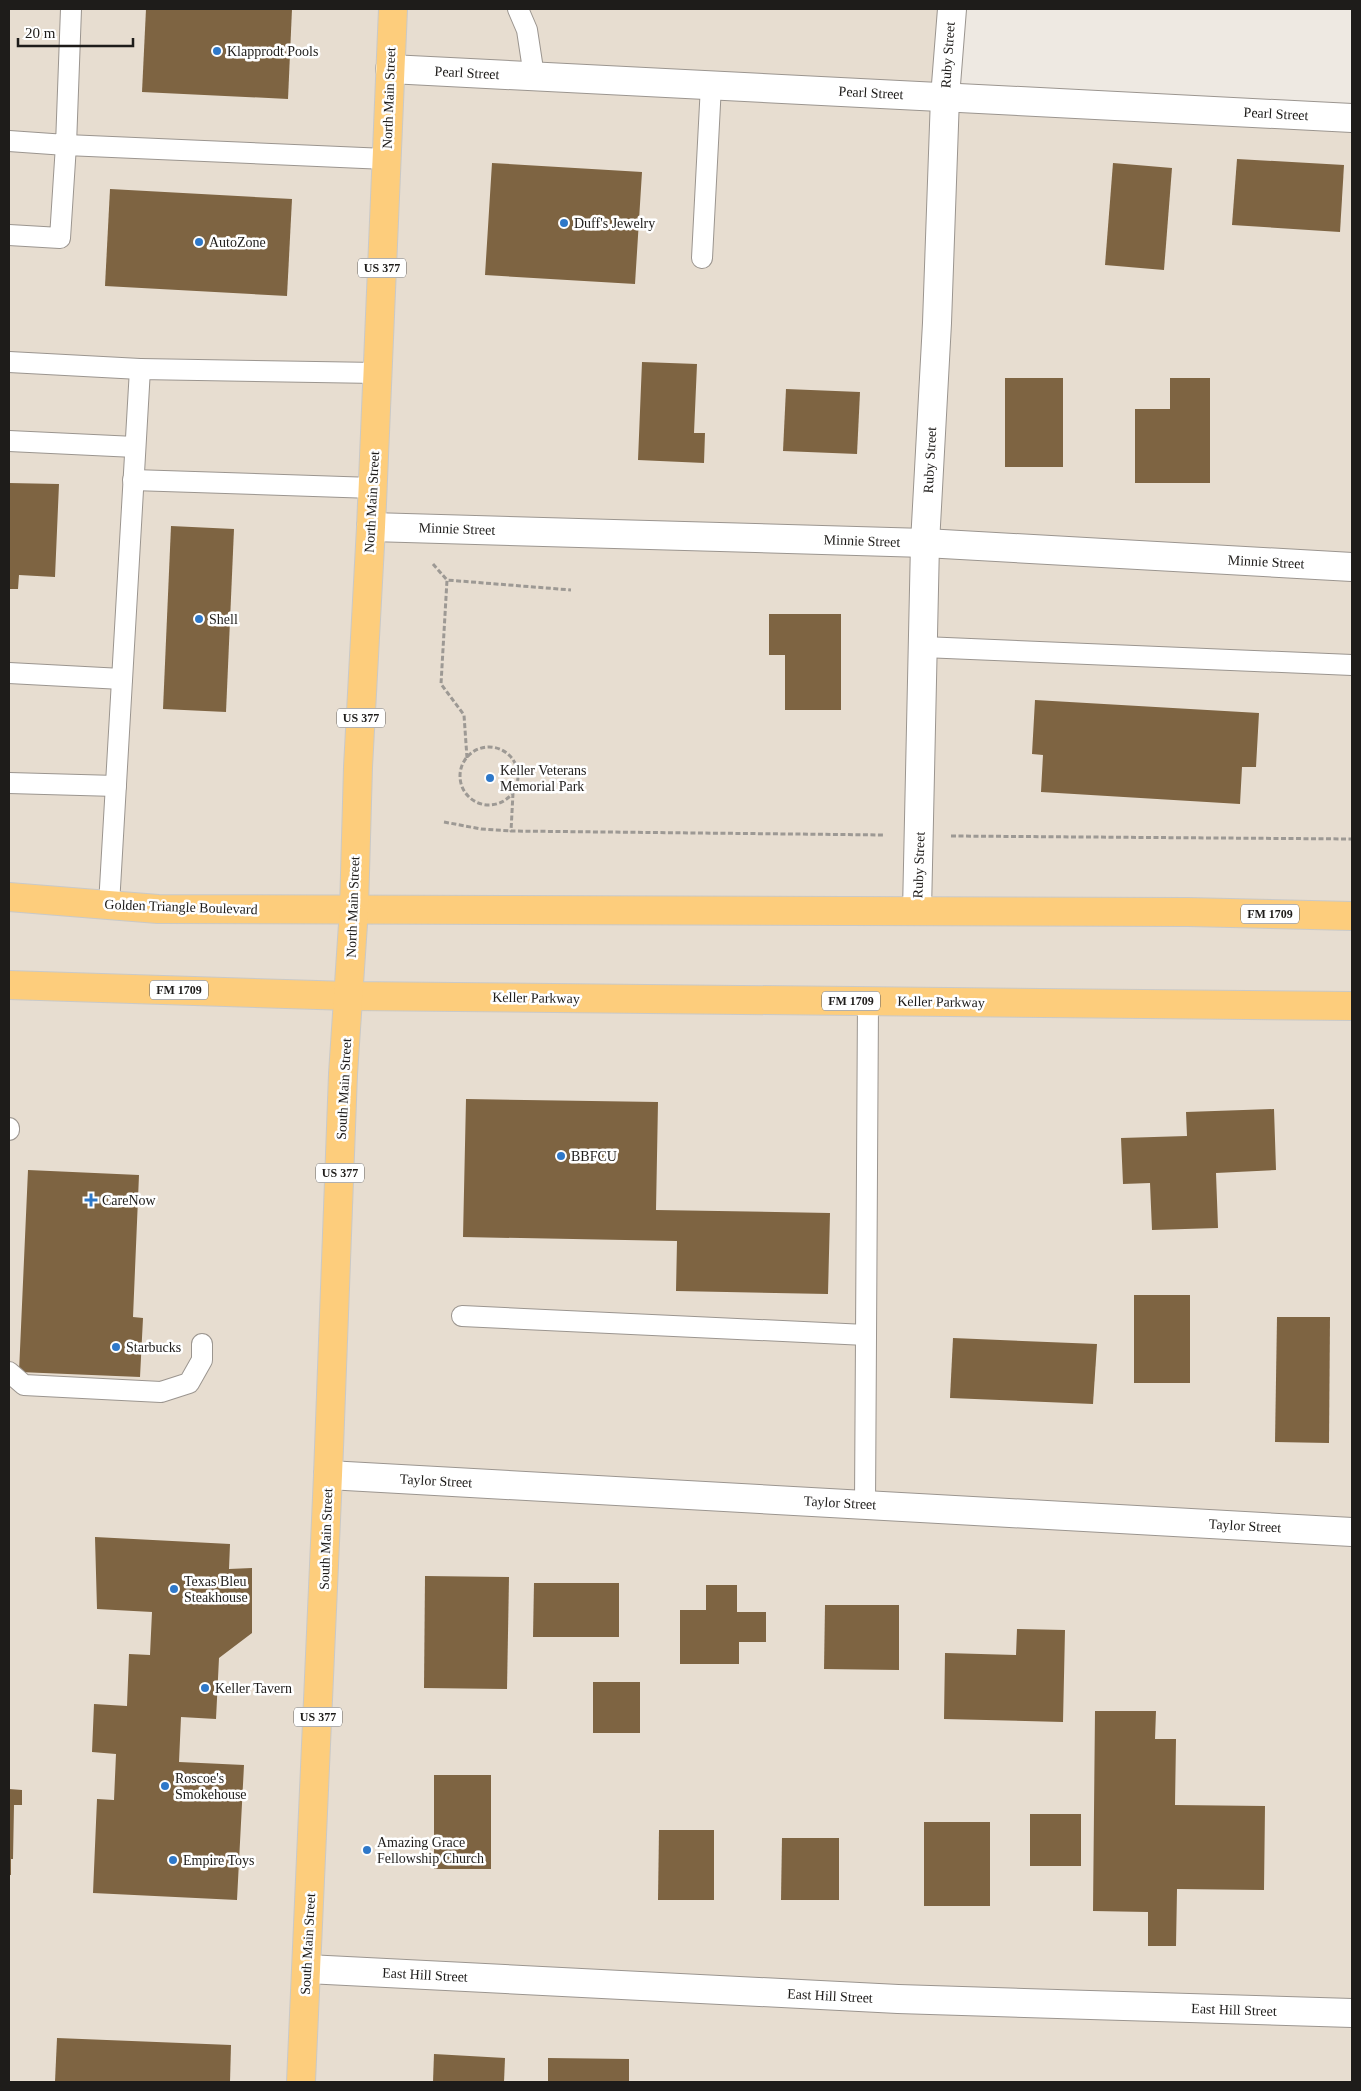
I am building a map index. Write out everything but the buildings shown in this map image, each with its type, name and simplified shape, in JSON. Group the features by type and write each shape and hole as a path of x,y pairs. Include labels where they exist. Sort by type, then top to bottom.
{"main road":[{"name":"North Main Street","path":"349,996 393,9"},
{"name":"Golden Triangle Boulevard","path":"9,897 158,909 354,909"},
{"name":"FM 1709","path":"354,909 1179,912 1352,916"},
{"name":"FM 1709","path":"9,985 349,996"},
{"name":"Keller Parkway","path":"349,996 1352,1006"},
{"name":"South Main Street","path":"301,2082 344,1062 349,996"}],"street":[{"name":"Ruby Street","path":"918,911 925,543 937,323 945,97 952,9"},
{"name":"Pearl Street","path":"390,69 1352,118"},
{"name":"Minnie Street","path":"371,527 925,543 1352,566"},
{"name":"Taylor Street","path":"328,1475 1352,1532"},
{"name":"East Hill Street","path":"307,1969 898,1999 1352,2013"}],"lane":[{"path":"9,235 60,238 66,145 71,9"},
{"path":"518,9 527,30 534,76"},
{"path":"702,258 711,85"},
{"path":"9,140 66,145 386,160"},
{"path":"9,362 140,369 377,373"},
{"path":"109,905 140,369"},
{"path":"9,441 135,447"},
{"path":"133,480 373,488"},
{"path":"923,647 1352,665"},
{"path":"9,673 122,679"},
{"path":"9,783 116,786"},
{"path":"865,1505 868,1001"},
{"path":"462,1316 866,1335"},
{"path":"9,1372 24,1385 161,1392 189,1383 202,1360 202,1344"}],"path":[{"path":"430,560 447,580 441,684 464,715 467,758 460,775 461,784 471,799 488,806 506,800 513,793 518,784 518,774 511,756 493,747 483,748 467,758"},
{"path":"447,580 570,590"},
{"path":"511,831 513,793"},
{"path":"444,822 481,829 511,831 1352,839"}],"shaded area":[{"path":"9,9 950,9 945,96 1352,118 1352,2082 9,2082"}],"place":[{"name":"Klapprodt Pools","path":"217,51"},
{"name":"Duff's Jewelry","path":"564,223"},
{"name":"AutoZone","path":"199,242"},
{"name":"Shell","path":"199,619"},
{"name":"Keller Veterans Memorial Park","path":"490,778"},
{"name":"BBFCU","path":"561,1156"},
{"name":"CareNow","path":"91,1200"},
{"name":"Starbucks","path":"116,1347"},
{"name":"Texas Bleu Steakhouse","path":"174,1589"},
{"name":"Keller Tavern","path":"205,1688"},
{"name":"Roscoe's Smokehouse","path":"165,1786"},
{"name":"Amazing Grace Fellowship Church","path":"367,1850"},
{"name":"Empire Toys","path":"173,1860"}]}
